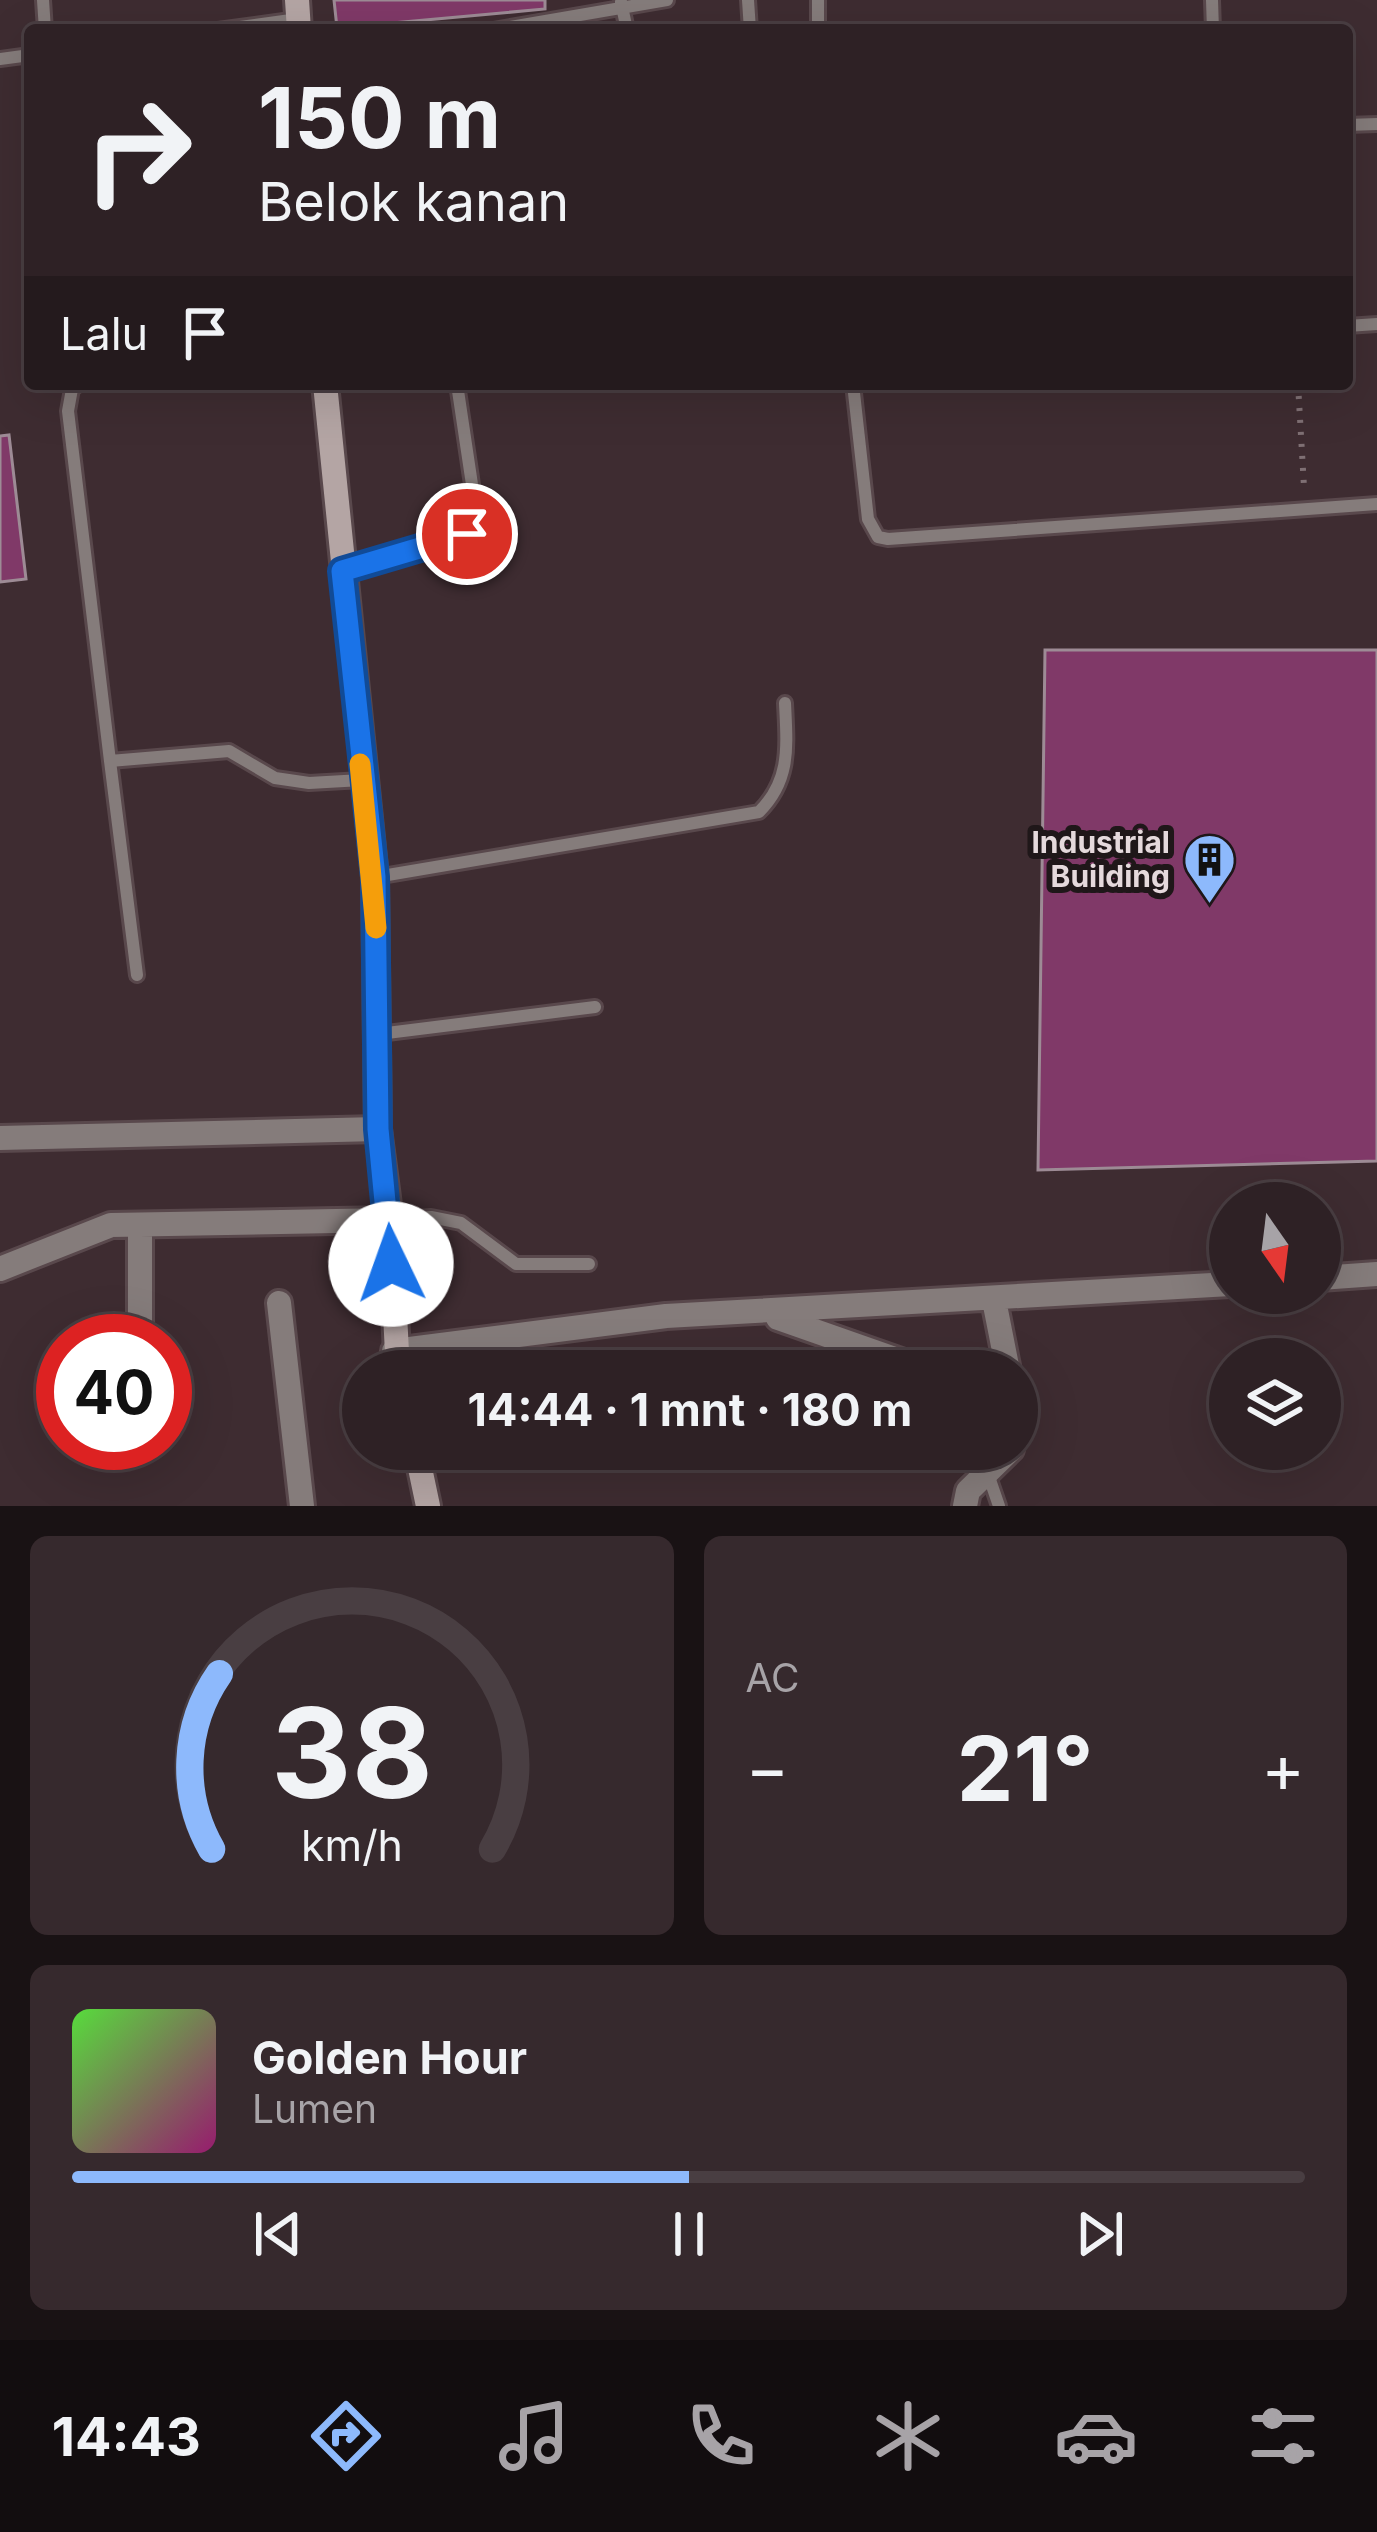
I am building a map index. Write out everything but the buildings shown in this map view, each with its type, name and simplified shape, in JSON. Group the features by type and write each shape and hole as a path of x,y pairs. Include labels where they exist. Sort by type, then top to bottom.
{"street":[{"path":"326,390 375,877 378,1129 390,1220 396,1350"},
{"path":"0,1138 378,1129"},
{"path":"0,1269 111,1225 390,1220"},
{"path":"140,1227 140,1314"},
{"path":"1341,1277 1377,1274"},
{"path":"462,1350 666,1316 1209,1285"},
{"path":"994,1300 1003,1350"},
{"path":"279,1304 302,1506"},
{"path":"760,1312 869,1350"},
{"path":"420,1470 428,1506"},
{"path":"965,1506 968,1491 992,1470"}],"lane":[{"path":"521,24 621,3 667,0"},
{"path":"252,24 298,16"},
{"path":"72,390 68,411 137,975"},
{"path":"342,571 467,534 477,518 458,390"},
{"path":"854,390 868,519 878,537 1377,504"},
{"path":"375,877 759,812 778,793 787,763 785,703"},
{"path":"110,761 229,751 275,778 309,783 362,780"},
{"path":"380,1034 595,1007"},
{"path":"390,1220 431,1217 461,1223 516,1264 590,1264"},
{"path":"988,1474 999,1506"}],"path":[{"path":"1298,390 1305,509"}],"slow traffic":[{"path":"360,764 375,877 376,928"}],"place":[{"name":"Industrial Building","path":"1209,906"}],"route":[{"path":"391,1264 378,1129 375,877 342,571 467,534"}]}
